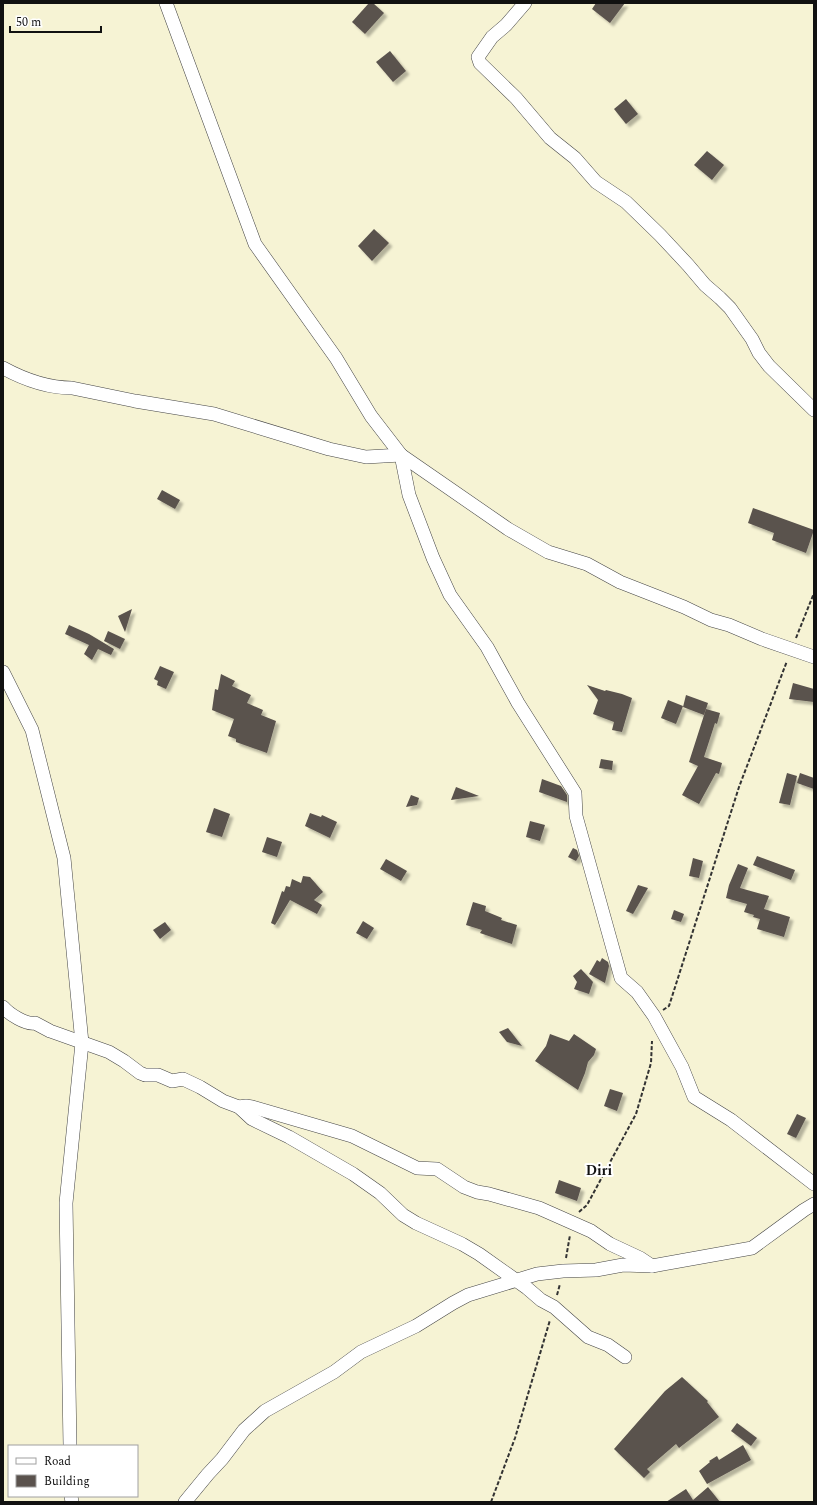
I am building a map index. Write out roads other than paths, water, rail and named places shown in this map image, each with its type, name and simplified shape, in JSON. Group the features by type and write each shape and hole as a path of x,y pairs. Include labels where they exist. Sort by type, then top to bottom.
{"street":[{"path":"166,3 255,244 336,358 371,416 401,455 508,529 548,552 587,564 620,582 684,607 712,620 814,657"},
{"path":"525,3 506,25 492,37 478,57 480,63 516,98 550,138 575,158 596,182 626,202 688,264 705,286 730,308 752,338 759,353 769,366 814,410"},
{"path":"3,368 28,380 50,387 72,388 127,400 214,414 329,449 366,457 401,455"},
{"path":"401,455 409,495 432,558 450,595 487,647 518,703 575,793 576,816 621,978 637,992 654,1016 682,1067 694,1097 731,1120 814,1184"},
{"path":"3,672 32,730 64,858 82,1043 66,1203 70,1445"},
{"path":"3,1007 11,1015 30,1024 35,1023 50,1031 109,1052 124,1060 145,1075 158,1075 172,1082 183,1079 223,1101 239,1107 252,1119 290,1137 353,1174 380,1193 403,1215 411,1218 416,1223 462,1244 479,1254 527,1288 541,1300 554,1307 588,1337 608,1345 625,1356"},
{"path":"239,1107 252,1107 352,1136 416,1168 437,1169 464,1187 477,1192 539,1208 591,1231 610,1244 640,1258 652,1266"},
{"path":"185,1502 222,1459 244,1430 265,1411 334,1372 361,1352 416,1326 459,1299 537,1274 563,1271 596,1270 622,1266 652,1266 752,1248 814,1204"}],"district":[{"name":"Diri","path":"599,1170"}]}
